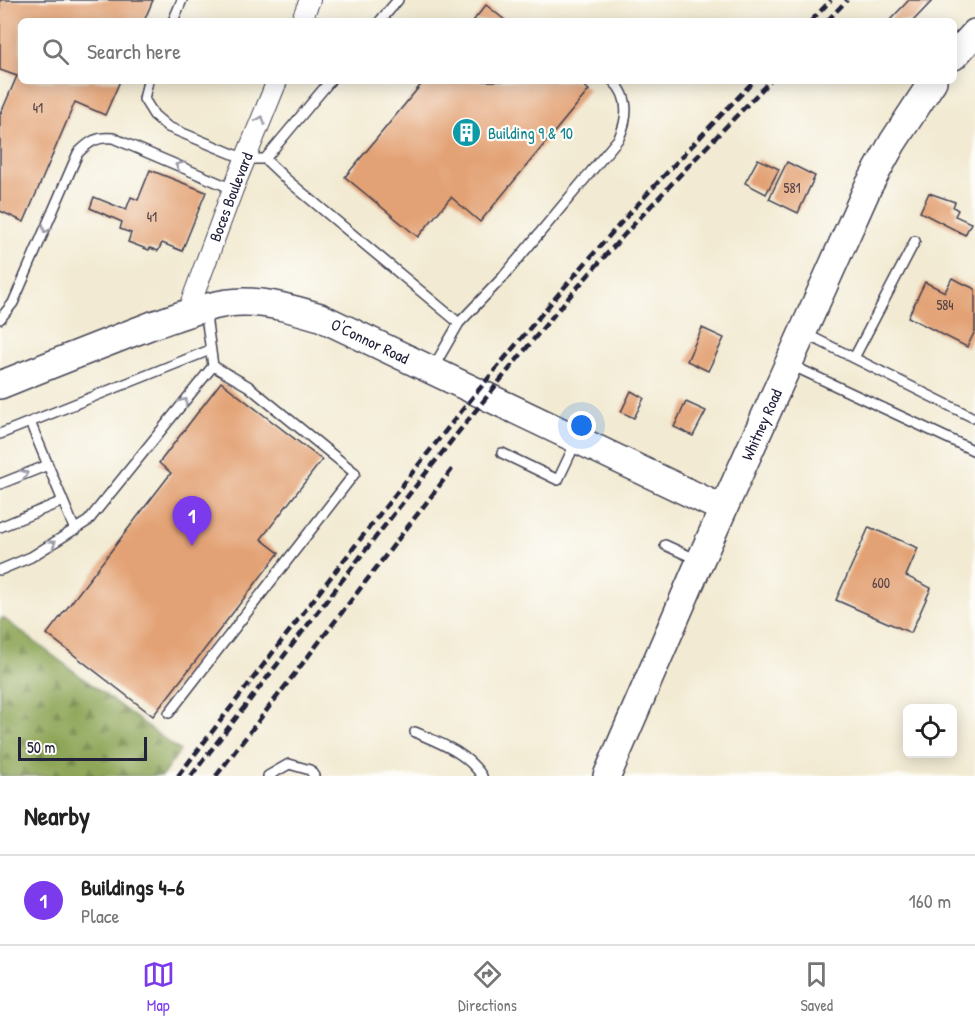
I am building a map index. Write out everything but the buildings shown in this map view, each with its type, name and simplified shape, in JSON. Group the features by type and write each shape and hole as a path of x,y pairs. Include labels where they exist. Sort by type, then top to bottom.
{"main road":[{"path":"957,53 975,33"},
{"name":"Whitney Road","path":"607,776 723,509 868,187 893,141 931,84"},
{"name":"O'Connor Road","path":"0,385 196,311 244,302 290,308 320,317 723,509"}],"street":[{"path":"303,18 310,0"},
{"name":"Boces Boulevard","path":"196,311 233,189 276,84"}],"lane":[{"path":"174,18 182,0"},
{"path":"383,18 398,0"},
{"path":"147,84 144,99 154,115 168,126 245,159 265,159 459,323"},
{"path":"265,159 328,84"},
{"path":"433,370 444,346 459,323 503,277 619,138 626,122 626,103 616,84"},
{"path":"0,319 12,303 78,153 91,141 103,137 112,138 233,189"},
{"path":"854,358 915,241"},
{"path":"0,570 31,557 88,521 213,366 210,350 196,311"},
{"path":"804,333 972,417"},
{"path":"0,434 210,350"},
{"path":"789,364 975,450"},
{"path":"169,713 355,473 248,386 213,366"},
{"path":"30,422 75,530"},
{"path":"502,453 558,480 577,440"},
{"path":"0,484 48,465"},
{"path":"0,527 63,501"},
{"path":"665,545 700,561"},
{"path":"415,732 454,749 482,776"},
{"path":"268,776 289,764 310,770 314,776"}],"green space":[{"path":"3,618 180,751 162,776 0,776 0,620"}],"railway":[{"path":"814,18 831,0"},
{"path":"830,18 847,0"},
{"path":"178,776 356,544 493,372 618,226 751,84"},
{"path":"191,776 412,491 548,322 629,230 767,84"},
{"path":"216,776 453,468"}],"place":[{"name":"Building 9 & 10","path":"467,133"},
{"name":"Buildings 4-6","path":"192,546"}]}
